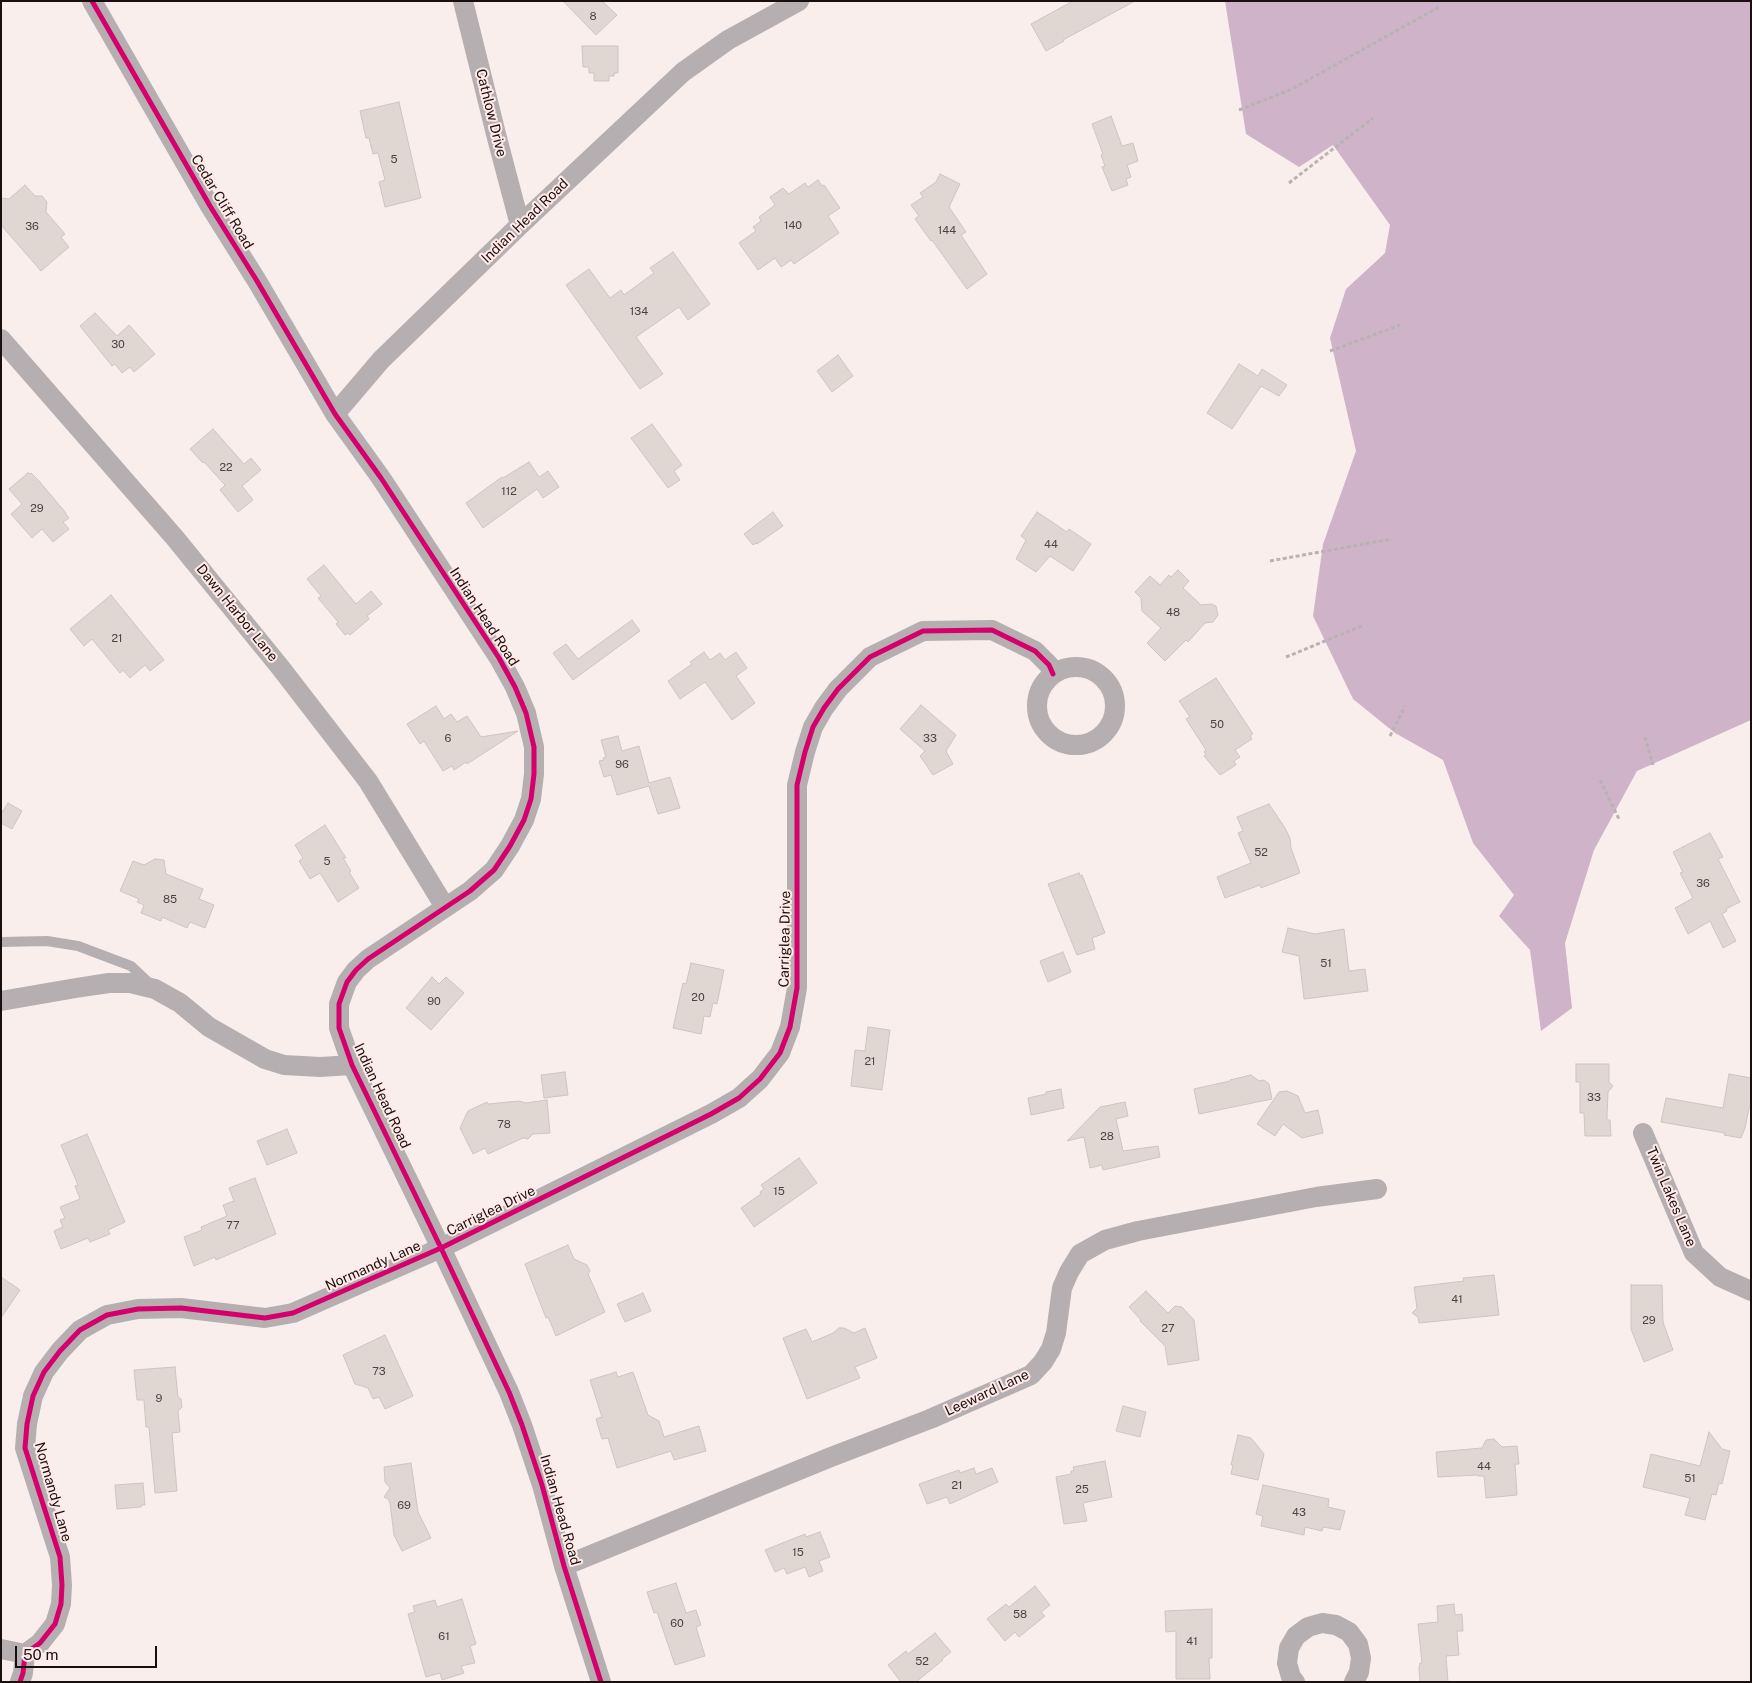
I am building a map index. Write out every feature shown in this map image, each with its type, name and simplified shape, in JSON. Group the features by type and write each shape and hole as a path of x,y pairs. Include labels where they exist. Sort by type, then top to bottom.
{"street":[{"name":"Cedar Cliff Road","path":"92,1 210,206 257,281 335,414"},
{"name":"Cathlow Drive","path":"463,1 520,225"},
{"name":"Indian Head Road","path":"601,1682 564,1566 542,1485 509,1392 352,1065 339,1028 339,1004 348,982 356,970 368,959 470,891 494,870 524,820 531,799 534,774 534,747 526,713 515,687 499,658 380,478 335,414 381,360 520,225 683,72 728,40 799,1"},
{"name":"Dawn Harbor Lane","path":"1,339 175,538 280,666 368,781 445,907"},
{"name":"Carriglea Drive","path":"441,1248 711,1114 739,1098 760,1079 780,1053 790,1027 797,988 797,785 805,752 817,721 838,689 859,667 870,657 923,631 992,630 1035,651 1050,665 1053,674"},
{"path":"1,1001 109,984 130,983 155,989 180,1002 209,1027 265,1059 284,1064 352,1065"},
{"name":"Twin Lakes Lane","path":"1644,1133 1694,1253 1720,1277 1751,1291"},
{"name":"Leeward Lane","path":"564,1566 831,1457 930,1420 1031,1375 1051,1350 1056,1332 1062,1288 1069,1272 1080,1254 1105,1240 1138,1231 1316,1197 1377,1189"},
{"name":"Normandy Lane","path":"25,1654 40,1643 55,1624 61,1604 62,1585 60,1557 25,1448 27,1424 33,1396 44,1372 60,1351 80,1330 107,1315 138,1309 181,1308 265,1318 293,1313 441,1248"},
{"path":"1295,1682 1287,1663 1289,1648 1296,1636 1308,1627 1322,1623 1336,1625 1349,1632 1358,1644 1361,1658 1359,1672 1354,1682"},
{"path":"1,1649 25,1654 20,1682"}],"lane":[{"path":"1,942 47,940 78,946 131,966 155,989"}],"path":[{"path":"1239,110 1292,89 1439,7"},
{"path":"1289,183 1373,118"},
{"path":"1330,351 1400,325"},
{"path":"1270,561 1392,539"},
{"path":"1286,657 1364,624"},
{"path":"1390,736 1405,706"},
{"path":"1645,737 1653,766"},
{"path":"1600,780 1619,819"}],"shaded area":[{"path":"1225,1 1751,1 1751,720 1637,771 1594,850 1565,943 1572,1008 1541,1031 1530,950 1499,916 1514,895 1473,843 1443,760 1395,733 1353,699 1313,616 1323,544 1356,451 1330,338 1346,289 1385,253 1390,225 1333,145 1299,167 1246,134"}],"building":[{"path":"563,1 602,1 617,15 596,35"},
{"path":"1073,1 1135,1 1046,51 1031,24"},
{"path":"582,46 618,46 618,73 614,73 614,76 609,76 609,81 594,81 594,73 589,73 589,67 583,67"},
{"path":"399,102 421,198 385,207 379,182 385,180 378,153 373,154 369,138 366,138 360,111"},
{"path":"1111,116 1122,146 1133,143 1138,161 1127,165 1131,177 1126,179 1128,185 1112,191 1102,167 1105,166 1101,155 1103,154 1092,124"},
{"path":"940,174 960,184 949,207 966,232 961,235 987,274 967,289 915,219 919,216 911,205 923,197 920,193 936,182"},
{"path":"818,180 822,186 824,185 840,208 828,216 839,233 794,264 791,260 781,267 775,258 758,270 739,243 756,231 753,227 761,221 759,217 775,205 770,197 783,188 789,194 805,183 808,187"},
{"path":"25,185 35,196 42,196 47,202 46,212 65,234 61,237 69,247 41,271 1,225 1,198 9,199"},
{"path":"673,252 710,304 688,320 679,307 636,337 663,374 640,389 566,285 589,269 610,298 621,290 624,295 654,273 650,268"},
{"path":"95,313 117,336 129,325 155,354 134,372 130,367 122,373 115,364 112,366 80,326"},
{"path":"838,355 853,376 832,392 817,371"},
{"path":"1239,364 1258,376 1262,369 1287,385 1279,396 1261,386 1232,429 1207,413"},
{"path":"652,424 682,465 674,471 680,480 668,488 631,438"},
{"path":"213,429 244,464 251,458 261,470 242,486 253,500 238,512 220,490 225,485 190,449"},
{"path":"529,462 539,477 548,471 559,487 543,498 537,489 483,528 466,503 502,477"},
{"path":"28,473 31,473 39,481 69,518 63,522 69,529 53,542 42,529 32,538 11,514 22,504 9,489"},
{"path":"773,512 783,526 753,545 744,534"},
{"path":"1037,512 1067,532 1069,529 1091,544 1073,571 1050,556 1036,572 1016,559 1026,540 1021,536"},
{"path":"324,565 356,604 371,591 382,604 367,616 369,619 350,635 348,633 345,635 336,624 338,622 318,598 321,596 307,579"},
{"path":"1178,570 1189,581 1183,588 1201,605 1211,604 1216,606 1218,615 1213,622 1205,623 1188,642 1186,640 1165,661 1147,643 1161,628 1142,611 1141,598 1135,592 1150,576 1160,585 1169,575 1171,577"},
{"path":"111,595 164,660 150,671 145,665 130,678 123,670 120,673 92,639 84,646 70,629"},
{"path":"632,620 640,631 573,680 553,653 566,644 578,659"},
{"path":"704,652 710,660 720,653 725,660 736,652 747,668 736,676 755,703 732,720 705,682 680,699 668,681 692,664 690,662"},
{"path":"1216,678 1253,734 1250,736 1252,739 1235,750 1240,757 1234,761 1236,765 1220,775 1204,756 1206,755 1204,752 1206,750 1186,719 1190,717 1179,701"},
{"path":"921,705 956,735 946,751 953,764 933,775 920,756 925,751 900,729"},
{"path":"436,706 444,719 451,714 457,722 467,716 481,737 518,731 467,764 466,762 454,770 452,766 443,771 424,741 420,744 407,724"},
{"path":"618,736 622,751 639,746 649,783 670,777 680,808 658,814 649,786 617,795 611,775 604,777 599,761 604,760 603,758 606,757 601,740"},
{"path":"8,803 22,811 12,829 1,823 1,814"},
{"path":"1269,804 1290,838 1291,848 1300,873 1261,888 1260,885 1225,898 1217,877 1251,863 1238,833 1243,831 1237,817"},
{"path":"325,825 346,858 343,858 359,888 338,902 320,873 310,879 299,861 303,858 295,845"},
{"path":"1710,833 1723,857 1718,859 1740,902 1726,909 1727,911 1722,914 1736,941 1723,948 1710,921 1688,934 1675,908 1693,898 1680,873 1683,872 1673,852"},
{"path":"155,859 164,860 166,874 203,889 199,899 214,905 205,928 190,922 187,928 162,917 161,921 141,913 144,905 137,902 139,899 120,891 133,861 144,865"},
{"path":"1079,873 1080,876 1082,875 1105,933 1092,938 1095,949 1077,955 1048,884"},
{"path":"1288,928 1315,934 1344,929 1349,971 1365,969 1368,991 1304,999 1299,956 1282,952"},
{"path":"1063,952 1071,972 1048,982 1040,961"},
{"path":"691,963 724,970 717,1004 713,1003 710,1017 704,1016 701,1034 673,1028 683,983 686,984"},
{"path":"432,977 439,984 446,977 464,993 431,1030 406,1008"},
{"path":"868,1027 890,1030 882,1090 851,1086 855,1050 865,1051"},
{"path":"1576,1064 1609,1064 1609,1082 1613,1086 1608,1092 1607,1120 1610,1120 1611,1136 1585,1136 1584,1113 1580,1113 1580,1082 1576,1082"},
{"path":"565,1072 568,1095 544,1098 541,1075"},
{"path":"1729,1074 1751,1078 1751,1108 1749,1108 1741,1138 1724,1135 1725,1133 1661,1122 1666,1098 1723,1108"},
{"path":"1251,1075 1259,1081 1264,1080 1269,1084 1272,1099 1199,1114 1194,1089"},
{"path":"1061,1089 1064,1108 1031,1115 1028,1098"},
{"path":"1287,1091 1298,1096 1305,1113 1318,1110 1323,1133 1302,1138 1283,1124 1275,1136 1257,1124 1279,1092"},
{"path":"547,1100 550,1133 533,1134 528,1139 523,1138 488,1154 485,1148 473,1154 460,1128 468,1111 487,1102 488,1104 519,1101 526,1103"},
{"path":"1125,1102 1128,1116 1116,1119 1123,1151 1158,1146 1160,1157 1103,1170 1102,1165 1090,1168 1084,1137 1067,1141 1100,1107"},
{"path":"287,1129 297,1153 267,1165 257,1141"},
{"path":"87,1134 125,1222 108,1230 110,1234 90,1242 88,1238 61,1249 54,1231 63,1227 60,1220 65,1218 60,1207 80,1199 75,1186 78,1185 61,1145"},
{"path":"799,1158 817,1183 754,1227 741,1208 761,1194 760,1192 764,1189 761,1185"},
{"path":"255,1178 276,1234 216,1260 215,1257 194,1266 184,1237 202,1230 201,1227 227,1216 223,1205 234,1201 229,1188"},
{"path":"568,1245 574,1259 587,1265 590,1271 588,1274 605,1312 556,1336 548,1317 546,1318 525,1264"},
{"path":"1494,1275 1499,1315 1419,1323 1418,1317 1412,1313 1417,1308 1414,1287 1464,1281 1463,1278"},
{"path":"1,1277 20,1290 1,1318"},
{"path":"1631,1285 1662,1285 1663,1322 1673,1350 1644,1362 1631,1329"},
{"path":"1146,1291 1168,1313 1175,1306 1182,1307 1194,1320 1199,1360 1168,1365 1165,1346 1129,1307"},
{"path":"643,1293 651,1311 625,1322 617,1304"},
{"path":"839,1328 844,1328 854,1333 865,1328 877,1358 855,1367 860,1378 807,1399 783,1338 806,1329 812,1342 833,1333"},
{"path":"385,1335 413,1396 385,1409 379,1397 373,1399 368,1388 355,1384 343,1355"},
{"path":"175,1367 178,1397 181,1399 182,1407 178,1411 180,1432 172,1433 177,1491 155,1493 149,1427 146,1427 144,1400 137,1400 134,1370"},
{"path":"616,1372 618,1377 633,1372 648,1415 659,1421 664,1437 699,1426 706,1451 674,1460 671,1451 617,1468 608,1438 602,1439 596,1419 602,1417 590,1380"},
{"path":"1123,1406 1146,1412 1140,1437 1116,1431"},
{"path":"1709,1432 1722,1449 1730,1451 1722,1484 1719,1483 1716,1495 1712,1494 1705,1520 1685,1515 1690,1498 1643,1487 1651,1454 1700,1466"},
{"path":"1238,1435 1251,1438 1264,1454 1258,1480 1231,1474 1233,1465 1231,1465"},
{"path":"1494,1439 1502,1447 1517,1446 1519,1464 1515,1464 1517,1495 1486,1498 1484,1476 1438,1477 1436,1452 1482,1448 1486,1440"},
{"path":"1105,1461 1112,1497 1083,1503 1087,1521 1064,1524 1056,1477 1071,1474 1071,1471 1074,1471 1073,1467"},
{"path":"411,1463 418,1512 431,1538 402,1551 394,1535 390,1503 384,1497 390,1488 385,1482 384,1467"},
{"path":"974,1468 976,1474 992,1468 998,1482 950,1504 947,1497 927,1504 919,1484 959,1470 960,1473"},
{"path":"143,1483 145,1505 117,1509 115,1485"},
{"path":"1263,1485 1329,1499 1328,1507 1345,1511 1340,1530 1323,1527 1322,1531 1305,1527 1304,1535 1261,1526 1263,1516 1256,1514"},
{"path":"820,1532 830,1557 819,1561 823,1571 809,1577 805,1567 787,1574 784,1568 775,1572 765,1550 805,1534 806,1537"},
{"path":"676,1583 686,1613 696,1610 701,1625 696,1627 705,1656 675,1665 657,1612 654,1613 647,1592"},
{"path":"1035,1586 1050,1605 1041,1612 1045,1616 1019,1637 1015,1632 1005,1641 987,1619 1006,1604 1009,1607"},
{"path":"462,1599 476,1644 470,1646 475,1663 461,1666 464,1673 442,1680 440,1673 426,1677 408,1614 415,1612 413,1606 435,1600 437,1607"},
{"path":"1454,1604 1455,1615 1462,1614 1463,1631 1457,1631 1459,1655 1446,1656 1448,1682 1420,1682 1419,1668 1420,1663 1422,1663 1418,1624 1438,1622 1437,1606"},
{"path":"1212,1609 1212,1658 1209,1658 1210,1679 1176,1679 1176,1631 1166,1632 1165,1611"},
{"path":"935,1633 951,1652 916,1682 901,1682 888,1665 906,1651 908,1654"}],"cycle path":[{"path":"92,1 210,206 257,281 335,414 381,478 499,658 515,687 526,713 534,747 534,774 531,799 524,820 510,846 494,870 470,891 368,959 356,970 347,982 339,1004 339,1028 352,1065 509,1392 542,1485 564,1566 601,1682"},
{"path":"20,1682 25,1654 40,1643 55,1624 61,1604 62,1585 60,1557 25,1448 27,1424 33,1396 44,1372 60,1351 80,1330 107,1315 138,1309 181,1308 265,1318 293,1313 441,1248 711,1114 739,1098 760,1079 780,1053 790,1027 797,988 797,785 813,727 838,689 870,657 923,631 992,630 1035,651 1049,665 1053,674"}]}
